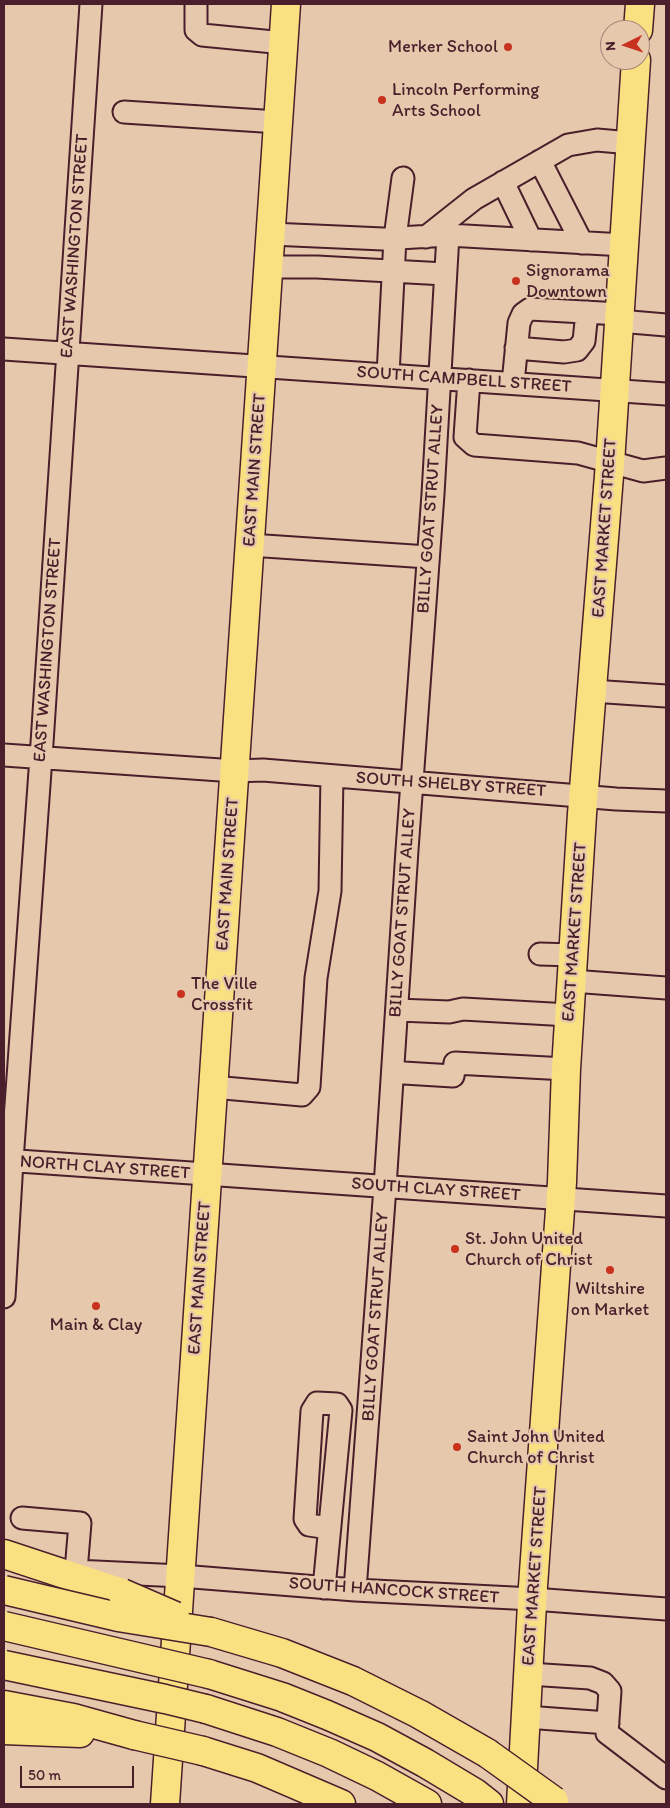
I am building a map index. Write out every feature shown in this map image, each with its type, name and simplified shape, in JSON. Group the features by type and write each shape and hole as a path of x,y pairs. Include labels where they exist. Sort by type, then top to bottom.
{"main road":[{"name":"EAST MAIN STREET","path":"165,1804 286,4"},
{"path":"639,20 640,4"},
{"name":"EAST MARKET STREET","path":"521,1804 560,1199 569,1016 610,463 635,70"},
{"path":"4,1554 122,1593 211,1632 282,1654 353,1681 420,1714 488,1753 556,1803"},
{"path":"4,1590 118,1617 211,1632"},
{"path":"4,1626 209,1674 282,1697 377,1737 482,1799"},
{"path":"4,1665 206,1709 277,1732 329,1753 377,1776 427,1804"},
{"path":"4,1705 73,1718 203,1751 257,1768 341,1804"},
{"path":"4,1730 134,1735"}],"street":[{"name":"EAST WASHINGTON STREET","path":"4,1297 8,1160 41,758 91,4"},
{"path":"196,4 196,30 202,36 284,42"},
{"path":"124,112 278,122"},
{"path":"426,237 474,199 568,145 597,140 631,143"},
{"path":"540,161 582,243"},
{"path":"388,375 395,238 403,178"},
{"path":"503,182 531,240"},
{"path":"271,234 383,239 448,235 624,245"},
{"name":"BILLY GOAT STRUT ALLEY","path":"355,1590 433,494 448,235"},
{"path":"269,267 446,274"},
{"path":"512,383 519,323 523,314 530,309 587,312 666,325"},
{"path":"516,348 564,352 577,350 584,341 587,312"},
{"name":"SOUTH CAMPBELL STREET","path":"4,349 666,394"},
{"path":"469,380 465,437 474,444 578,453 643,471 666,468"},
{"path":"250,545 428,557"},
{"path":"592,691 666,696"},
{"name":"SOUTH SHELBY STREET","path":"4,755 235,771 263,770 666,801"},
{"path":"213,1087 302,1095 309,1087 316,978 330,891 332,776"},
{"path":"540,954 573,968 666,988"},
{"path":"396,1010 449,1012 463,1009 569,1016"},
{"path":"404,1073 453,1076 455,1062 566,1069"},
{"name":"NORTH CLAY STREET","path":"8,1160 206,1175"},
{"name":"SOUTH CLAY STREET","path":"206,1175 666,1206"},
{"path":"324,1588 341,1410 337,1404 317,1403 312,1411 306,1519 309,1525 329,1528"},
{"path":"22,1518 80,1523 76,1571"},
{"name":"SOUTH HANCOCK STREET","path":"4,1542 28,1557 51,1567 76,1571 181,1576 324,1588 533,1599 666,1609"},
{"path":"529,1674 590,1678 603,1683 610,1691 607,1733 666,1778"},
{"path":"526,1717 608,1723"}],"place":[{"name":"Merker School","path":"508,47"},
{"name":"Lincoln Performing Arts School","path":"382,100"},
{"name":"Signorama Downtown","path":"516,281"},
{"name":"The Ville Crossfit","path":"181,994"},
{"name":"St. John United Church of Christ","path":"455,1249"},
{"name":"Wiltshire on Market","path":"610,1270"},
{"name":"Main & Clay","path":"96,1306"},
{"name":"Saint John United Church of Christ","path":"457,1447"}]}
